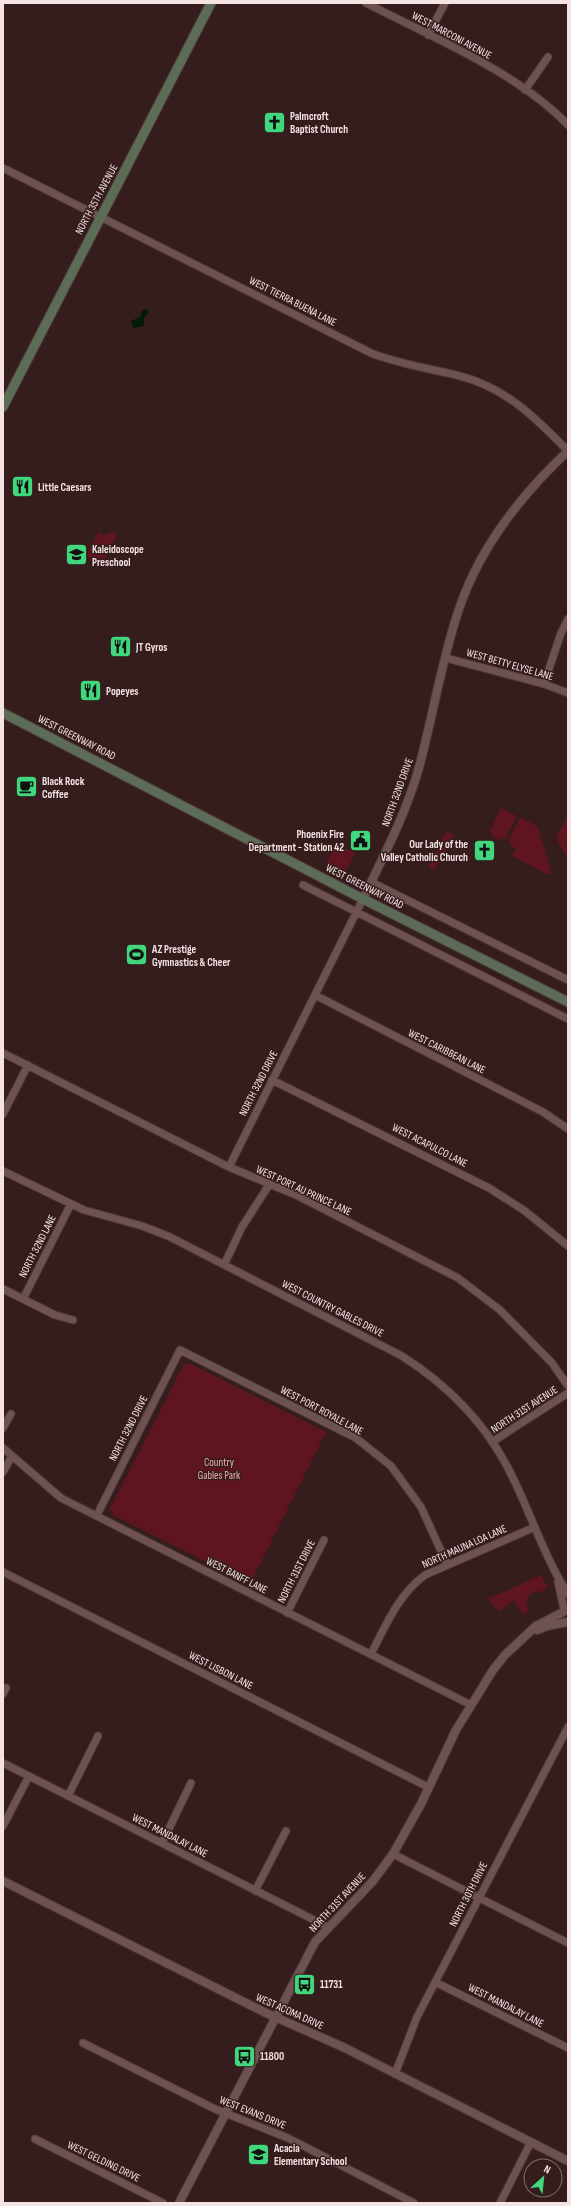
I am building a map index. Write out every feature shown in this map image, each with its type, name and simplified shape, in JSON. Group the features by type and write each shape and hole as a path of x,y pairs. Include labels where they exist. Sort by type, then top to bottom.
{"main road":[{"name":"NORTH 35TH AVENUE","path":"3,407 211,3"},
{"name":"WEST GREENWAY ROAD","path":"3,713 363,899 568,1002"}],"street":[{"name":"WEST MARCONI AVENUE","path":"366,3 487,66 525,90 568,125"},
{"path":"428,35 445,3"},
{"path":"525,90 548,57"},
{"name":"WEST TIERRA BUENA LANE","path":"3,168 371,353 418,367 457,375 490,387 523,407 568,451"},
{"name":"NORTH 32ND DRIVE","path":"229,1167 363,899 395,831 414,782 459,609 472,576 492,541 534,484 568,451"},
{"path":"544,684 568,619"},
{"name":"WEST BETTY ELYSE LANE","path":"446,658 544,684 568,693"},
{"name":"WEST GREENWAY ROAD","path":"371,882 568,980"},
{"path":"303,885 568,1019"},
{"name":"WEST CARIBBEAN LANE","path":"315,995 543,1112 568,1129"},
{"name":"WEST PORT AU PRINCE LANE","path":"3,1053 229,1167 296,1195 458,1278 500,1310 552,1363 568,1386"},
{"path":"3,1114 28,1065"},
{"name":"WEST ACAPULCO LANE","path":"272,1080 489,1188 525,1211 568,1246"},
{"name":"WEST COUNTRY GABLES DRIVE","path":"3,1170 71,1204 96,1214 142,1226 168,1236 402,1356 424,1370 473,1416 492,1442 513,1477 556,1576 565,1608"},
{"path":"224,1265 242,1227 269,1185"},
{"name":"NORTH 32ND LANE","path":"23,1299 71,1204"},
{"path":"3,1289 55,1315 72,1320"},
{"name":"NORTH 32ND DRIVE","path":"97,1515 180,1350"},
{"name":"WEST PORT ROYALE LANE","path":"180,1350 356,1438 391,1466 422,1508 447,1564"},
{"name":"NORTH 31ST AVENUE","path":"492,1442 568,1393"},
{"path":"3,1428 12,1414"},
{"name":"WEST BANFF LANE","path":"3,1448 61,1498 471,1705"},
{"path":"3,1472 12,1456"},
{"name":"NORTH MAUNA LOA LANE","path":"371,1654 394,1609 404,1594 425,1575 447,1564 535,1527"},
{"name":"NORTH 31ST DRIVE","path":"287,1613 324,1540"},
{"name":"WEST LISBON LANE","path":"3,1572 428,1787"},
{"name":"WEST COUNTRY GABLES DRIVE","path":"556,1576 568,1594"},
{"path":"565,1608 563,1617 568,1623"},
{"name":"NORTH 31ST AVENUE","path":"179,2203 315,1942 373,1881 393,1854 456,1730 493,1670 505,1655 545,1620 565,1608"},
{"path":"532,1632 547,1626 568,1623"},
{"name":"NORTH 30TH DRIVE","path":"395,2074 412,2028 568,1727"},
{"path":"68,1796 98,1736"},
{"name":"WEST MANDALAY LANE","path":"3,1763 328,1927"},
{"path":"3,1826 29,1776"},
{"path":"162,1844 191,1783"},
{"path":"255,1891 286,1831"},
{"path":"393,1854 568,1943"},
{"name":"WEST ACOMA DRIVE","path":"3,1881 275,2017 343,2047 568,2161"},
{"name":"WEST MANDALAY LANE","path":"435,1982 568,2048"},
{"name":"WEST EVANS DRIVE","path":"83,2043 226,2113 288,2138 414,2203"},
{"name":"WEST GELDING DRIVE","path":"35,2139 163,2203"},
{"path":"500,2203 531,2142"}],"green space":[{"path":"98,532 104,535 111,532 117,535 102,564 86,556"},
{"path":"501,808 515,815 516,818 506,838 499,840 492,836 490,831"},
{"path":"568,815 568,855 564,852 556,838"},
{"path":"522,818 538,827 552,875 549,875 512,856 516,848 511,846 509,839 519,819"},
{"path":"448,832 454,835 434,871 429,866 445,833"},
{"path":"336,844 344,848 344,850 347,849 356,853 345,872 327,862"},
{"name":"Country Gables Park","path":"189,1363 326,1432 250,1584 113,1515 110,1509 184,1364"},
{"path":"541,1575 548,1588 540,1593 538,1590 528,1596 529,1599 525,1602 530,1611 523,1615 514,1600 499,1612 488,1599"}],"shaded area":[{"path":"145,309 149,312 144,318 144,326 133,328 131,321 140,317 142,311"}],"place":[{"name":"Palmcroft Baptist Church","path":"274,122"},
{"name":"Little Caesars","path":"23,487"},
{"name":"Kaleidoscope Preschool","path":"77,555"},
{"name":"JT Gyros","path":"120,647"},
{"name":"Popeyes","path":"91,691"},
{"name":"Black Rock Coffee","path":"26,787"},
{"name":"Phoenix Fire Department - Station 42","path":"360,840"},
{"name":"Our Lady of the Valley Catholic Church","path":"484,850"},
{"name":"AZ Prestige Gymnastics & Cheer","path":"137,955"},
{"name":"11731","path":"305,1984"},
{"name":"11800","path":"245,2056"},
{"name":"Acacia Elementary School","path":"258,2154"}]}
